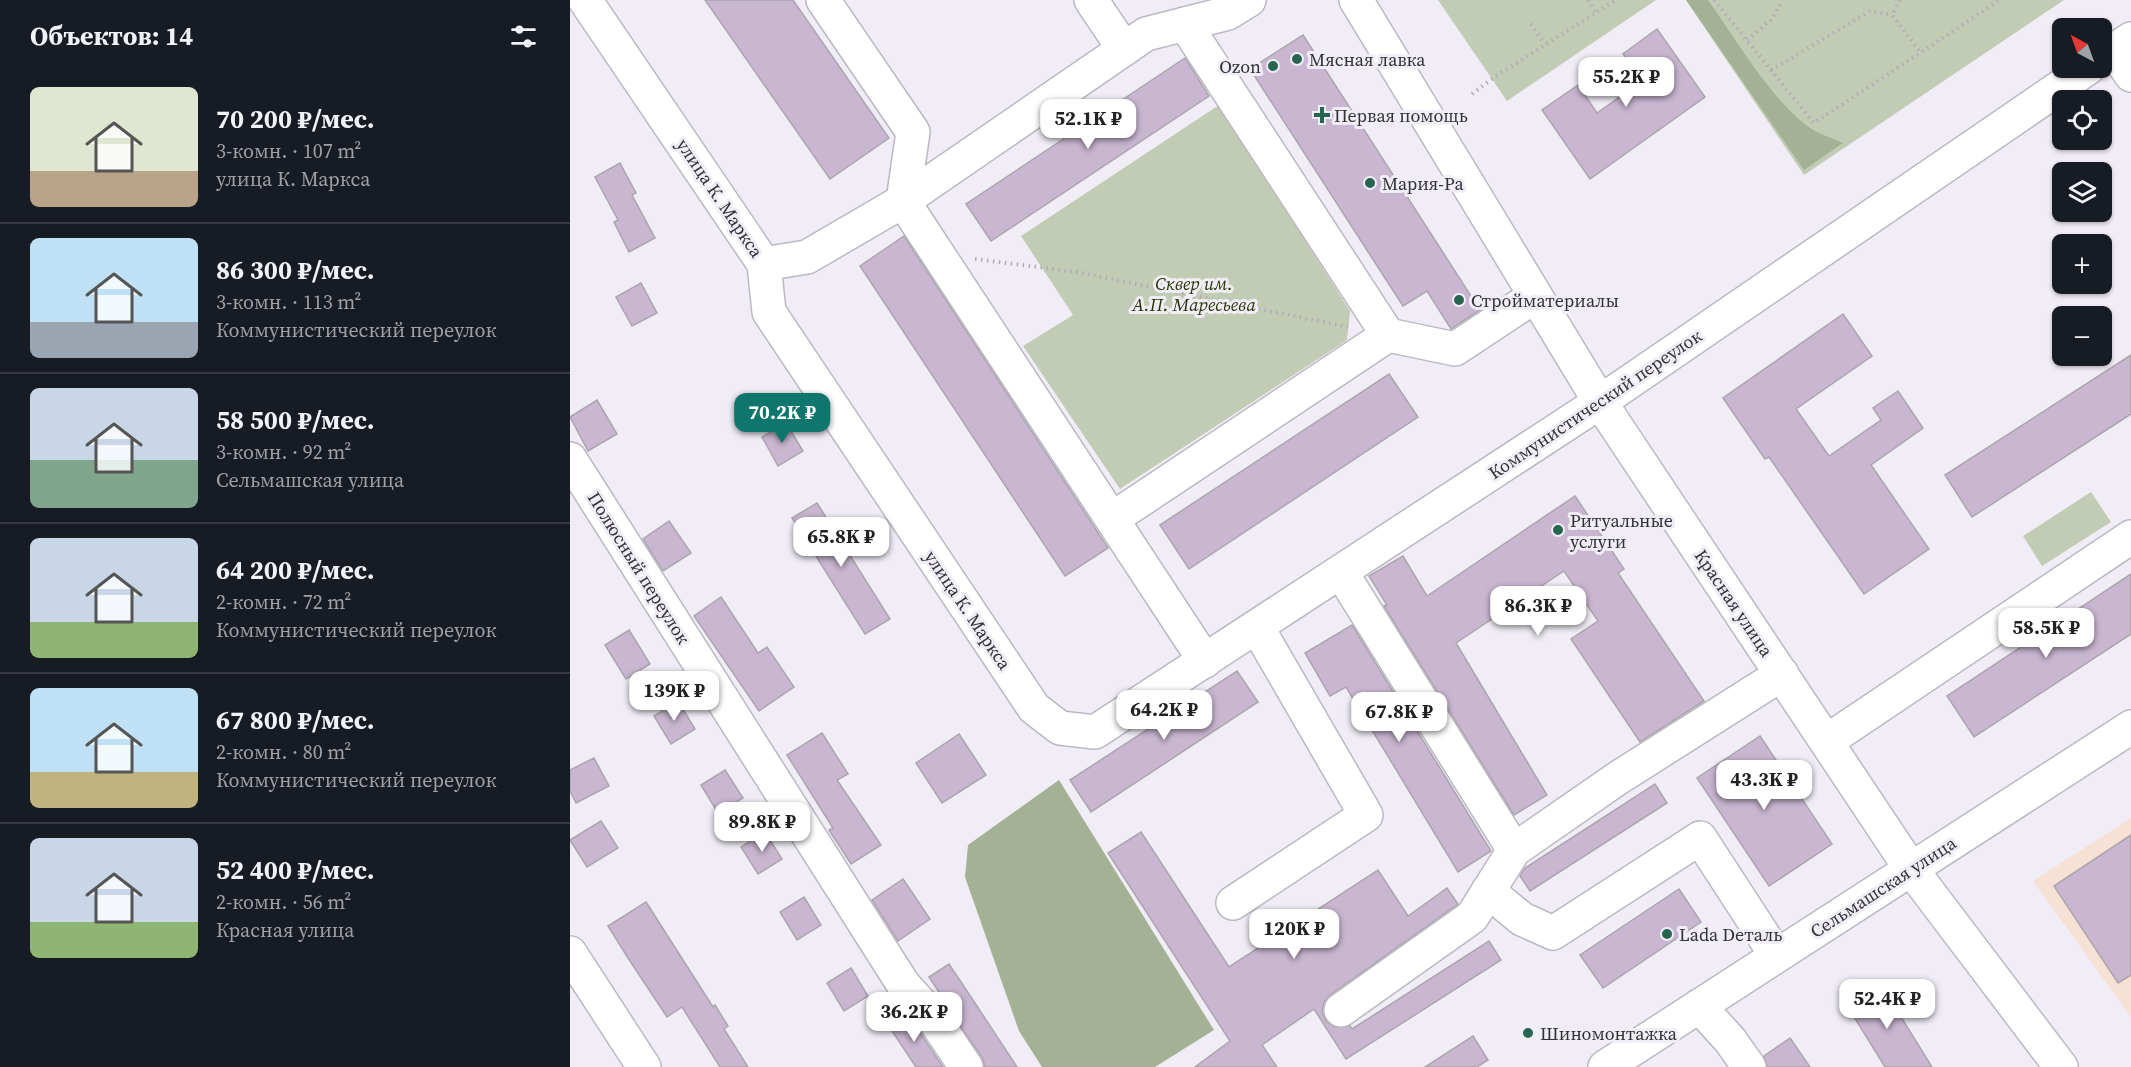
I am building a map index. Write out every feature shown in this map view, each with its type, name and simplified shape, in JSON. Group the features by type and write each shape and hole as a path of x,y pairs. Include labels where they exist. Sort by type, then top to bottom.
{"street":[{"name":"улица К. Маркса","path":"585,0 764,264 769,312 1034,708 1060,728 1095,732"},
{"path":"823,0 913,132 903,201 1204,661"},
{"path":"1091,0 1124,49"},
{"path":"764,264 807,257 903,201 1146,34 1228,13 1249,0"},
{"name":"Красная улица","path":"1356,0 1600,402 1911,869 2061,1067"},
{"path":"1185,24 1386,337"},
{"name":"Коммунистический переулок","path":"1095,732 1600,402 2113,58"},
{"path":"1112,519 1386,337 1455,349 1535,296"},
{"name":"Полюсный переулок","path":"570,459 903,984 931,1015 966,1067"},
{"path":"1827,741 2131,537"},
{"path":"1341,572 1514,850"},
{"path":"1233,903 1366,815 1257,627"},
{"path":"1341,1010 1472,917 1514,850 1618,778 1782,674"},
{"name":"Сельмашская улица","path":"1608,1066 2131,726"},
{"path":"1488,891 1522,919 1553,933 1700,838 1776,955"},
{"path":"570,953 644,1067"},
{"path":"1699,1006 1749,1067"}],"path":[{"path":"1588,0 1596,13"},
{"path":"1472,94 1545,44 1616,0"},
{"path":"1721,0 1715,2 1814,123 2000,0"},
{"path":"1747,40 1772,19 1783,0"},
{"path":"1892,15 1900,0"},
{"path":"1771,70 1870,11 1892,15 1920,52"},
{"path":"1532,24 1545,44"},
{"path":"938,254 1077,272 1262,308 1386,337"}],"shaded area":[{"path":"2131,818 2131,1017 2033,881"}],"green space":[{"path":"1438,0 1656,0 1507,101"},
{"path":"1686,0 2064,0 1804,175"},
{"path":"1686,0 1708,0 1781,102 1813,129 1843,143 1804,170"},
{"name":"Сквер им. А.П. Маресьева","path":"1219,105 1350,311 1347,340 1120,489 1023,346 1073,315 1021,236"},
{"path":"2091,492 2111,522 2042,566 2023,536"},
{"path":"1059,780 1214,1030 1155,1067 1042,1067 1019,1031 965,877 968,845"}],"building":[{"path":"705,0 793,0 889,138 830,179"},
{"path":"1657,29 1705,97 1590,179 1542,110 1578,85 1597,113 1642,81 1623,54"},
{"path":"1303,35 1480,310 1451,329 1427,291 1403,306 1250,69"},
{"path":"1185,58 1209,96 991,241 966,204"},
{"path":"620,163 636,193 632,195 655,238 629,252 614,222 618,220 595,177"},
{"path":"904,236 1108,548 1065,576 860,266"},
{"path":"641,283 657,313 632,326 616,297"},
{"path":"1843,314 1872,356 1796,409 1829,456 1881,420 1873,408 1898,391 1923,428 1871,465 1929,549 1864,594 1769,457 1765,459 1723,398"},
{"path":"2131,355 2131,414 1972,517 1945,475"},
{"path":"1389,374 1418,417 1189,569 1160,525"},
{"path":"597,400 617,434 588,451 570,417"},
{"path":"786,423 803,451 778,466 762,437"},
{"path":"1575,496 1624,569 1618,573 1704,701 1640,742 1571,639 1598,621 1564,571 1456,643 1547,795 1514,815 1384,606 1387,605 1369,576 1403,556 1427,596"},
{"path":"817,503 890,619 865,634 792,518"},
{"path":"669,521 691,553 663,571 643,539"},
{"path":"2131,574 2131,634 1974,737 1947,696"},
{"path":"721,597 758,653 767,647 794,687 759,711 694,616"},
{"path":"1352,625 1491,851 1458,872 1346,687 1330,696 1305,653"},
{"path":"629,630 650,664 626,679 605,645"},
{"path":"1237,671 1258,702 1091,812 1070,780"},
{"path":"678,701 695,729 671,744 654,716"},
{"path":"822,733 848,774 837,780 881,845 851,864 829,830 833,828 787,755"},
{"path":"959,734 986,775 942,803 916,763"},
{"path":"1760,736 1832,844 1769,886 1697,778"},
{"path":"594,758 609,786 576,803 570,791 570,770"},
{"path":"725,770 743,798 718,813 701,785"},
{"path":"1655,784 1667,803 1530,891 1520,876 1525,868"},
{"path":"601,821 618,848 587,867 570,840"},
{"path":"765,832 782,859 758,874 741,847"},
{"path":"1141,832 1229,967 1378,870 1408,916 1447,888 1458,904 1330,995 1324,1002 1322,1012 1326,1021 1334,1027 1350,1026 1352,1029 1489,941 1501,960 1346,1059 1314,1009 1262,1045 1277,1067 1195,1067 1230,1041 1108,853"},
{"path":"2131,835 2131,975 2118,983 2054,886"},
{"path":"903,879 930,919 898,941 872,900"},
{"path":"1679,889 1701,922 1603,988 1580,955"},
{"path":"804,897 821,925 797,940 780,912"},
{"path":"646,902 713,1007 715,1005 728,1026 724,1029 748,1067 720,1067 682,1007 667,1017 608,926"},
{"path":"949,964 1017,1067 985,1067 982,1057 937,993 939,992 929,977"},
{"path":"851,968 868,996 844,1011 827,983"},
{"path":"1880,983 1932,1067 1885,1067 1846,1004"},
{"path":"905,1014 943,1067 916,1067 888,1025"},
{"path":"1473,1036 1488,1060 1477,1067 1425,1067"},
{"path":"1790,1038 1810,1067 1767,1067 1764,1056"}],"place":[{"name":"Мясная лавка","path":"1297,59"},
{"name":"Ozon","path":"1273,66"},
{"name":"Первая помощь","path":"1322,115"},
{"name":"Мария-Ра","path":"1370,183"},
{"name":"Стройматериалы","path":"1459,300"},
{"name":"Ритуальные услуги","path":"1558,530"},
{"name":"Lada Dеталь","path":"1667,934"},
{"name":"Шиномонтажка","path":"1528,1033"}]}
